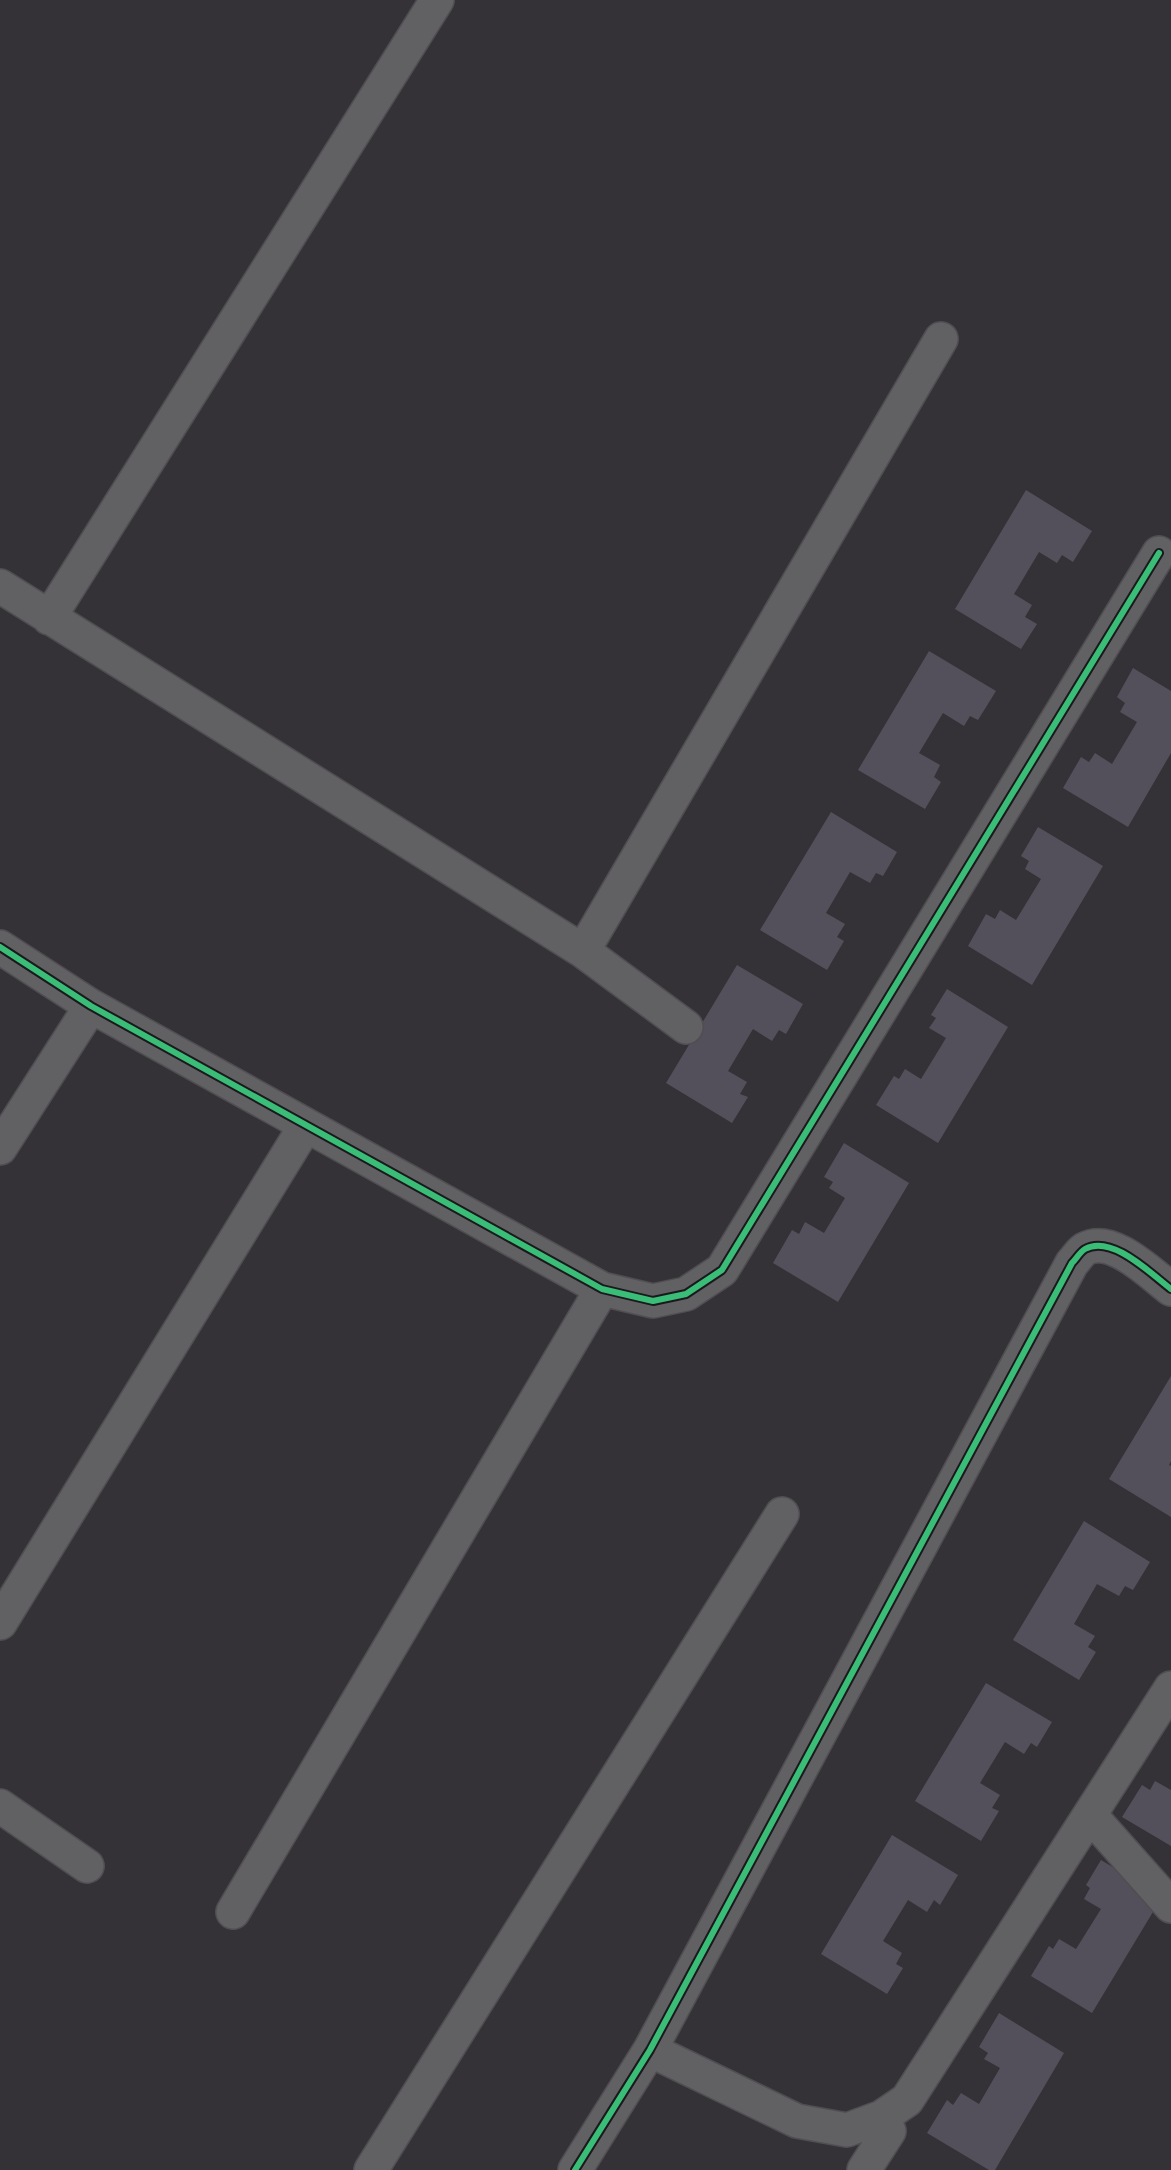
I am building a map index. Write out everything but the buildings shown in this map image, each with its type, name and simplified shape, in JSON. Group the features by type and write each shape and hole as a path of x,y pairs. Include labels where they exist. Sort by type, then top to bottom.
{"street":[{"path":"49,618 437,0"},
{"path":"583,951 941,339"},
{"path":"0,948 91,1006 602,1288 653,1301 686,1294 722,1270 1159,553"},
{"path":"0,586 583,951 686,1027"},
{"path":"0,1148 91,1006"},
{"path":"0,1623 306,1125"},
{"path":"575,2170 650,2050 1072,1263 1085,1250 1100,1245 1119,1250 1171,1289"},
{"path":"233,1912 602,1288"},
{"path":"371,2170 782,1514"},
{"path":"650,2050 797,2121 847,2130 882,2117 907,2100 1171,1688"},
{"path":"0,1806 87,1866"},
{"path":"1090,1815 1171,1906"},
{"path":"864,2170 890,2131"}],"cycle path":[{"path":"0,947 91,1006 602,1289 653,1301 686,1294 722,1270 1159,553"},
{"path":"575,2170 650,2050 1072,1263 1085,1249 1096,1246 1107,1247 1131,1258 1171,1289"}]}
